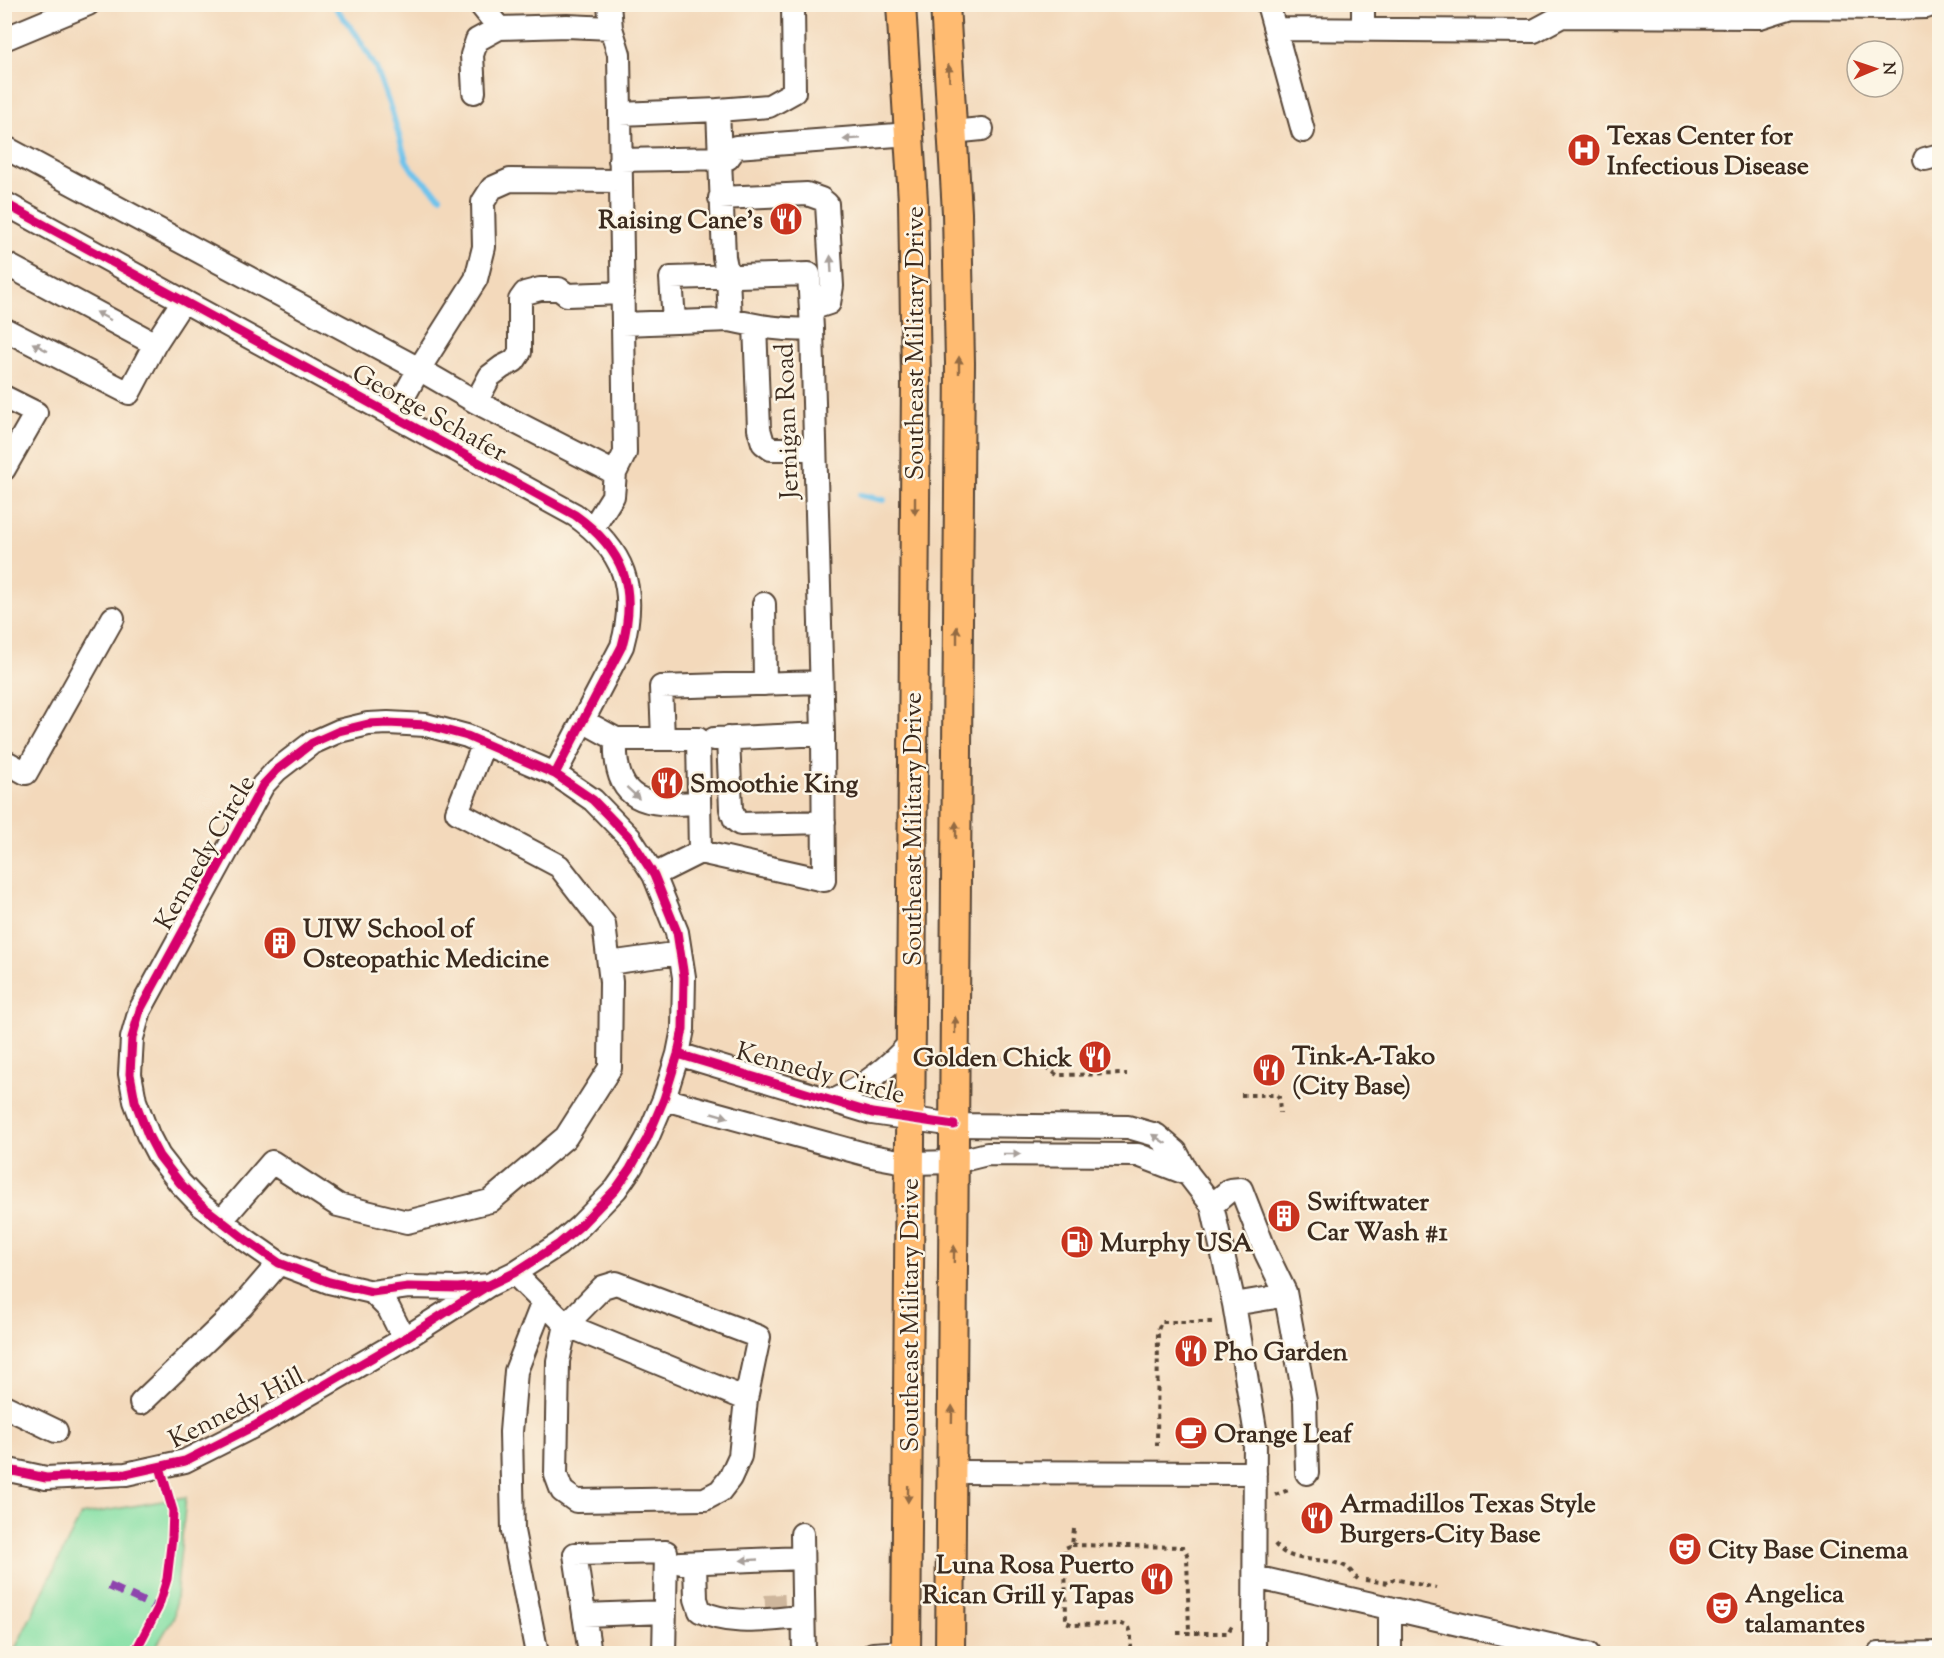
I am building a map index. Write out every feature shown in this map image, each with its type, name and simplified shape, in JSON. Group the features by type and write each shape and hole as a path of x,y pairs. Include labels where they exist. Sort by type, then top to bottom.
{"main road":[{"name":"Southeast Military Drive","path":"901,4 914,201 916,392 906,1653"},
{"name":"Southeast Military Drive","path":"945,4 957,213 960,363 950,1653"},
{"path":"910,134 952,132"}],"street":[{"path":"4,39 87,4"},
{"path":"480,4 499,28"},
{"path":"592,528 613,496 615,473 625,453 619,54 611,28 609,4"},
{"path":"620,114 769,106 794,92 794,4"},
{"path":"1268,4 1303,131"},
{"path":"1363,4 1363,29"},
{"path":"1275,28 1534,31 1562,16 1606,10 1698,10 1766,16 1792,7 1888,8 1926,7 1935,4"},
{"path":"474,92 472,55 477,40 499,28 567,26 611,28"},
{"path":"718,110 723,158 720,198 730,320"},
{"path":"952,132 982,129"},
{"path":"393,416 419,369 476,279 484,247 483,202 492,188 510,180 723,158 736,147 910,134"},
{"path":"4,147 419,369 476,402 615,473"},
{"path":"720,198 807,194 827,204 831,294 829,303 811,319"},
{"name":"George Schafer","path":"4,204 575,515 608,543 619,562 626,582 629,604 627,626 622,646 555,774"},
{"path":"4,263 155,344"},
{"path":"674,321 671,278 809,274 811,319"},
{"path":"476,402 490,376 514,361 520,352 520,300 525,293 540,289 559,289 567,295 623,293"},
{"path":"4,329 129,393 155,344 183,301"},
{"name":"Jernigan Road","path":"623,324 730,320 796,330 811,319"},
{"name":"Jernigan Road","path":"700,852 824,880 823,734 811,319"},
{"path":"755,325 759,429 763,443 771,449 815,449"},
{"path":"4,397 36,413 6,464"},
{"path":"764,604 765,684"},
{"path":"4,761 26,773 113,618"},
{"path":"663,739 661,687 821,682"},
{"path":"583,721 616,739 698,739 823,734"},
{"name":"Kennedy Circle","path":"404,1339 559,1244 616,1189 647,1140 664,1099 678,1054 683,1029 684,998 680,954 677,932 671,914 654,875 630,838 593,800 555,774 448,729 408,722 368,724 339,731 312,743 277,770 262,785 140,1011 132,1038 130,1074 135,1101 159,1156 180,1183 201,1205 279,1263 329,1282 372,1292 408,1287 458,1288 489,1285"},
{"path":"728,738 731,809 735,820 740,824 824,822"},
{"path":"616,739 618,773 624,784 638,799 667,805 699,803"},
{"path":"654,875 700,852 698,739"},
{"path":"221,1221 272,1162 338,1205 407,1222 490,1201 566,1137 610,1068 611,982 604,924 559,866 457,812 484,743"},
{"path":"609,963 680,954"},
{"path":"833,1101 872,1079 900,1055 910,1043"},
{"name":"Kennedy Circle","path":"678,1054 872,1113 954,1125 1128,1127 1156,1135 1176,1152 1188,1174 1212,1204"},
{"path":"664,1099 872,1156 910,1163 955,1162 987,1154 1138,1155 1188,1174"},
{"path":"1254,1653 1255,1429 1234,1304 1212,1204 1230,1190 1241,1189 1266,1253 1285,1292 1305,1401 1299,1481"},
{"path":"141,1403 242,1306 279,1263"},
{"path":"514,1273 566,1325 746,1399"},
{"path":"616,1282 759,1337 746,1399 740,1456 730,1478 720,1491 705,1498 576,1501 562,1491 556,1475 558,1360 566,1325 603,1287 616,1282"},
{"path":"372,1292 389,1309 404,1339"},
{"path":"1234,1304 1270,1298 1285,1292"},
{"path":"537,1653 513,1531 511,1432 516,1371 543,1302"},
{"name":"Kennedy Hill","path":"4,1469 46,1478 126,1474 185,1461 256,1425 404,1339"},
{"path":"4,1406 56,1431"},
{"path":"952,1472 1255,1473"},
{"path":"802,1534 802,1558 789,1608 804,1653"},
{"path":"590,1653 575,1554 666,1552 664,1653"},
{"path":"667,1564 802,1558"},
{"path":"695,1563 696,1599 700,1611 715,1619 738,1621 789,1608"},
{"path":"1255,1577 1587,1653"},
{"path":"696,1599 712,1608 789,1608"},
{"path":"1390,1608 1390,1653"},
{"path":"584,1615 665,1611"},
{"path":"873,1653 906,1653"},
{"path":"1879,1653 1940,1653"}],"path":[{"path":"974,1058 1005,1058"},
{"path":"1044,1059 1046,1067 1057,1075 1127,1074"},
{"path":"1241,1095 1279,1097 1280,1113"},
{"path":"1157,1446 1158,1330 1161,1322 1216,1322"},
{"path":"1273,1498 1277,1493 1299,1481"},
{"path":"1072,1545 1074,1529"},
{"path":"1274,1533 1275,1545 1284,1554 1295,1558 1311,1558 1348,1569 1357,1578 1389,1583 1401,1580 1436,1588"},
{"path":"1131,1653 1131,1634 1128,1627 1122,1624 1074,1625 1066,1622 1065,1548 1072,1545 1183,1547 1187,1554 1189,1633"},
{"path":"1177,1634 1228,1633 1235,1619"}],"green space":[{"path":"186,1497 174,1617 152,1653 13,1653 81,1515"}],"waterway":[{"path":"333,4 356,34 376,68 406,160 413,171 440,196"},
{"path":"860,495 884,500"}],"tunnel":[{"path":"765,1606 785,1605"}],"marked path":[{"path":"109,1586 158,1608"}],"cycle path":[{"path":"4,203 575,515 592,528 616,557 623,572 627,588 627,625 622,646 555,774"},
{"path":"4,1469 46,1478 126,1474 185,1461 256,1425 404,1339 559,1244 616,1189 647,1139 664,1099 678,1054 683,1029 684,977 677,932 654,875 630,838 593,800 555,774 467,736 426,725 388,723 368,724 339,731 312,743 277,770 263,785 140,1010 132,1038 130,1074 135,1101 159,1156 180,1183 201,1205 279,1263 329,1282 372,1292 408,1287 458,1288 489,1285"},
{"path":"678,1054 872,1113 954,1125"},
{"path":"134,1654 158,1608 167,1579 173,1511 160,1467"}],"place":[{"name":"Texas Center for Infectious Disease","path":"1584,150"},
{"name":"Raising Cane's","path":"786,219"},
{"name":"Smoothie King","path":"667,783"},
{"name":"UIW School of Osteopathic Medicine","path":"280,943"},
{"name":"Golden Chick","path":"1095,1057"},
{"name":"Tink-A-Tako (City Base)","path":"1269,1070"},
{"name":"Swiftwater Car Wash #1","path":"1284,1216"},
{"name":"Murphy USA","path":"1077,1242"},
{"name":"Pho Garden","path":"1191,1351"},
{"name":"Orange Leaf","path":"1191,1433"},
{"name":"Armadillos Texas Style Burgers-City Base","path":"1317,1518"},
{"name":"City Base Cinema","path":"1685,1549"},
{"name":"Luna Rosa Puerto Rican Grill y Tapas","path":"1157,1579"},
{"name":"Angelica talamantes","path":"1722,1608"}]}
